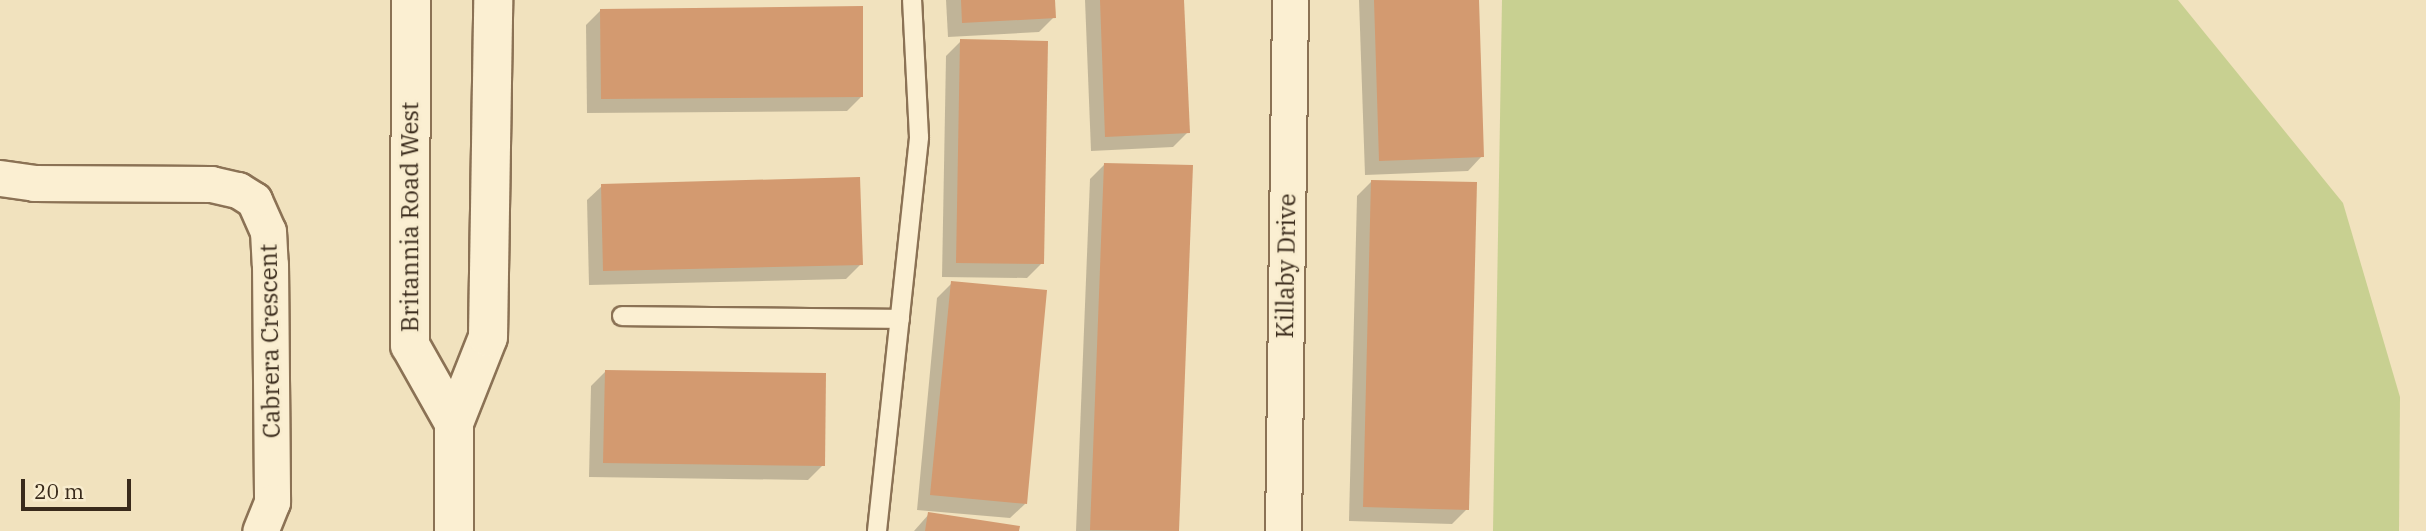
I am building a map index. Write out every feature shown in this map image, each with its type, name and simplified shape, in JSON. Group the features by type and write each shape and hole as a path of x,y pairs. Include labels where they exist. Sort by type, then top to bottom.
{"main road":[{"name":"Britannia Road West","path":"411,0 410,345 454,423"},
{"name":"Britannia Road West","path":"454,531 454,423 488,337 492,0"}],"street":[{"name":"Killaby Drive","path":"1283,531 1290,0"},
{"name":"Cabrera Crescent","path":"0,178 34,183 211,184 239,190 254,200 268,231 270,264 272,502 260,531"}],"lane":[{"path":"877,531 919,137 912,0"},
{"path":"622,316 900,319"}],"green space":[{"path":"1502,0 2178,0 2343,203 2400,397 2399,531 1493,531"}],"building":[{"path":"961,0 1055,0 1056,18 962,23"},
{"path":"1100,0 1184,0 1190,133 1105,137"},
{"path":"1374,0 1479,0 1484,157 1379,161"},
{"path":"863,6 863,97 601,99 600,9"},
{"path":"960,39 1048,41 1044,264 956,263"},
{"path":"1104,163 1193,165 1179,531 1090,530"},
{"path":"860,177 863,265 603,271 601,184"},
{"path":"1371,180 1477,182 1469,510 1363,507"},
{"path":"951,281 1047,290 1027,504 930,495"},
{"path":"605,370 826,373 825,466 603,463"},
{"path":"928,512 1020,526 1019,531 925,531"}]}
